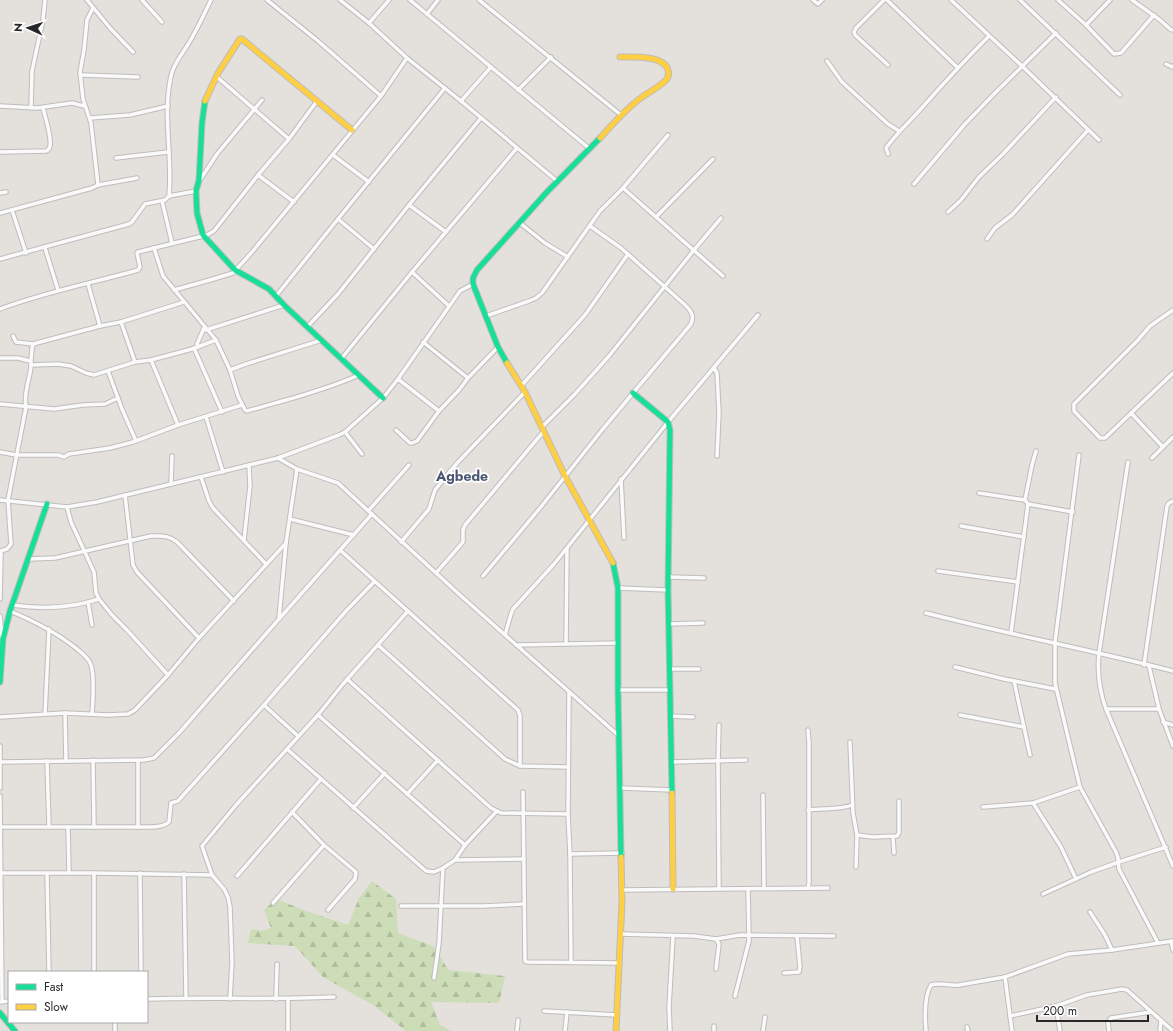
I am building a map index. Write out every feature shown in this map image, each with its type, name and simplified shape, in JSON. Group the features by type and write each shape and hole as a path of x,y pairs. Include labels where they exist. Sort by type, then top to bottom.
{"street":[{"path":"31,108 32,71 43,20 45,0"},
{"path":"87,0 110,28 134,52"},
{"path":"142,0 162,22"},
{"path":"169,196 168,106 171,74 191,40 211,0"},
{"path":"267,0 318,41 381,96"},
{"path":"340,0 407,58 557,181"},
{"path":"368,23 389,0"},
{"path":"410,0 590,149"},
{"path":"427,14 438,0"},
{"path":"479,0 621,115"},
{"path":"813,0 818,4 822,0"},
{"path":"884,0 856,28 854,32 855,35 888,65"},
{"path":"887,0 957,67"},
{"path":"951,0 1056,97 1099,140"},
{"path":"1020,0 1056,33 1103,80 1120,94"},
{"path":"1058,0 1086,25 1114,54 1119,54 1154,15"},
{"path":"1086,25 1110,0"},
{"path":"1132,0 1173,30"},
{"path":"93,8 87,20 80,72 84,106 90,118 98,185"},
{"path":"914,184 965,124 994,93 1056,33"},
{"path":"888,154 886,148 899,132 957,67 989,36"},
{"path":"352,130 254,48 241,39 218,72 208,94 204,109 199,180 196,191 197,213 203,235 235,270 263,285 276,296 383,398"},
{"path":"518,90 551,57"},
{"path":"616,1031 622,890 621,788 618,735 618,588 612,561 565,476 525,392 498,347 473,284 473,278 477,270 557,181 590,149 621,115 644,95 668,78 669,72 662,62 640,57 620,57"},
{"path":"174,290 229,274 235,270 294,202 381,96 407,58"},
{"path":"827,61 842,82 888,124 899,132"},
{"path":"1166,64 1172,67 1173,66"},
{"path":"461,101 491,67"},
{"path":"81,75 138,77"},
{"path":"217,77 289,139"},
{"path":"276,296 445,88"},
{"path":"948,212 961,200 979,177 1003,154 1056,97"},
{"path":"199,180 217,154 262,100"},
{"path":"0,309 58,290 88,284 140,269 138,252 214,231 258,175 289,139 317,101"},
{"path":"0,106 44,108 72,103 84,106"},
{"path":"90,118 130,115 168,106"},
{"path":"0,152 46,151 49,149 49,136 44,108"},
{"path":"308,326 338,294 481,118"},
{"path":"987,239 995,228 1012,215 1088,130"},
{"path":"486,316 536,298 568,257 600,211 623,188 668,135"},
{"path":"342,359 412,272 518,148"},
{"path":"116,158 168,152"},
{"path":"333,154 369,182"},
{"path":"657,216 713,159"},
{"path":"258,175 294,202"},
{"path":"0,213 92,188 98,185 137,178"},
{"path":"623,188 657,216 723,276"},
{"path":"0,259 46,248 129,224 145,204 165,200 169,196 196,191"},
{"path":"0,193 6,192"},
{"path":"162,201 172,243"},
{"path":"409,205 446,232"},
{"path":"12,210 26,252"},
{"path":"436,572 463,542 463,530 465,525 542,429 609,356 664,286 721,218"},
{"path":"338,219 374,249"},
{"path":"520,223 545,243 568,257"},
{"path":"483,576 691,324 693,319 691,310 628,254 590,226"},
{"path":"46,248 58,290"},
{"path":"154,248 162,276 205,329 216,340 230,370 245,410 247,411 339,383 358,375"},
{"path":"521,386 585,314 628,254"},
{"path":"412,272 449,306"},
{"path":"88,284 100,326"},
{"path":"0,500 67,507 125,495 278,458 345,432 383,398 460,292 473,284"},
{"path":"13,336 16,342 33,344 100,326 121,322 184,302"},
{"path":"222,412 196,347 205,329 284,305"},
{"path":"1173,310 1147,330 1074,406 1075,412 1100,438 1103,438 1108,436 1173,373"},
{"path":"505,635 510,614 513,609 567,548 588,519 758,315"},
{"path":"121,322 135,362"},
{"path":"0,358 18,358 30,363 71,366 90,375 135,362 151,360 216,340"},
{"path":"230,370 322,340"},
{"path":"423,342 468,378"},
{"path":"0,599 1,551 9,547 10,544 8,500 26,407 25,400 33,344"},
{"path":"396,430 410,443 415,442 425,432 439,411 498,347"},
{"path":"151,360 178,425"},
{"path":"714,368 717,372 719,414 717,456"},
{"path":"108,371 136,441"},
{"path":"398,379 439,411"},
{"path":"401,542 429,509 436,490 447,475 525,392"},
{"path":"633,393 668,422 670,433 668,590 673,889"},
{"path":"0,404 26,407 64,408 83,404 105,404 118,398"},
{"path":"0,452 16,455 58,455 64,457 69,454 110,448 136,441 178,425 242,405"},
{"path":"1131,413 1162,447"},
{"path":"206,417 223,472"},
{"path":"345,432 362,454"},
{"path":"1152,458 1173,438"},
{"path":"1025,500 1036,451"},
{"path":"1079,455 1073,512 1055,642 1055,689 1080,787 1116,852 1119,869 1158,943"},
{"path":"171,484 172,456"},
{"path":"278,458 297,469 338,483 401,542 618,735"},
{"path":"1128,462 1099,653 1099,686 1106,709 1173,866"},
{"path":"244,540 250,486 249,465"},
{"path":"368,510 409,465"},
{"path":"279,619 286,543 297,469"},
{"path":"201,477 209,501 213,508 266,564"},
{"path":"621,479 624,538"},
{"path":"979,493 1025,500 1028,504 1073,512"},
{"path":"125,495 133,565 136,572 199,638"},
{"path":"1144,665 1166,506 1173,501"},
{"path":"0,682 3,639 10,611 47,504"},
{"path":"1011,633 1028,504"},
{"path":"67,507 71,522 94,572 96,593 99,599 168,675"},
{"path":"1,762 149,760 154,758 179,733 372,514"},
{"path":"290,519 354,535"},
{"path":"961,526 1024,537"},
{"path":"29,559 55,558 151,536 171,537 234,601"},
{"path":"0,717 65,713 108,715 132,713 286,543"},
{"path":"566,644 567,548"},
{"path":"340,550 518,710 520,716 520,766"},
{"path":"938,571 1018,582"},
{"path":"669,577 704,578"},
{"path":"0,827 138,827 158,826 168,823 171,803 178,801 325,634 374,582"},
{"path":"618,588 668,590"},
{"path":"12,605 33,608 88,602 99,599"},
{"path":"88,602 92,625"},
{"path":"10,611 49,629 65,639 88,660 91,665 93,693 92,714"},
{"path":"230,999 232,962 230,907 224,889 212,875 202,846 236,805 408,611"},
{"path":"926,613 1055,642 1173,671"},
{"path":"0,616 3,639"},
{"path":"669,624 703,624"},
{"path":"45,714 49,629"},
{"path":"516,645 618,643"},
{"path":"378,645 505,759 520,766 568,767"},
{"path":"1149,666 1158,708 1173,746"},
{"path":"955,667 1055,689"},
{"path":"670,669 699,669"},
{"path":"347,679 491,808 497,811 523,814 568,814"},
{"path":"1014,681 1030,755"},
{"path":"618,690 670,690"},
{"path":"569,692 568,814 571,962"},
{"path":"264,705 298,736"},
{"path":"1106,709 1158,708"},
{"path":"65,713 66,761"},
{"path":"318,714 465,845"},
{"path":"960,715 1024,727"},
{"path":"670,716 693,717"},
{"path":"1163,722 1173,724"},
{"path":"719,725 719,889"},
{"path":"808,730 808,888"},
{"path":"850,742 852,806 857,835 856,867"},
{"path":"0,746 0,788"},
{"path":"287,749 426,871 431,872 443,868 455,860 465,845 497,811"},
{"path":"93,760 94,827"},
{"path":"138,760 138,827"},
{"path":"407,794 438,760"},
{"path":"672,762 718,762 746,760"},
{"path":"47,761 49,827"},
{"path":"353,808 385,773"},
{"path":"238,876 320,779"},
{"path":"983,807 1033,802 1080,787"},
{"path":"621,788 672,790"},
{"path":"523,792 525,960 527,962 620,963"},
{"path":"764,795 764,888"},
{"path":"0,796 1,1002"},
{"path":"857,835 897,836 900,833 899,801"},
{"path":"1033,802 1061,847 1076,879"},
{"path":"808,810 845,808 852,806"},
{"path":"845,808 853,813"},
{"path":"292,812 324,845 355,870 357,874 355,879 328,910"},
{"path":"68,827 69,873"},
{"path":"893,837 894,852"},
{"path":"274,903 324,845"},
{"path":"1043,894 1118,862 1166,847"},
{"path":"570,854 622,853"},
{"path":"455,860 524,859"},
{"path":"434,978 443,868"},
{"path":"1,873 140,873 212,875"},
{"path":"94,873 94,971"},
{"path":"140,873 141,971"},
{"path":"47,874 49,971"},
{"path":"184,874 186,998"},
{"path":"622,890 828,888"},
{"path":"735,996 749,941 748,889"},
{"path":"401,906 524,904"},
{"path":"1090,912 1105,935 1112,950"},
{"path":"621,934 694,936 716,939 740,935 834,936"},
{"path":"670,1031 669,1007 673,936"},
{"path":"784,973 800,972 796,936"},
{"path":"716,939 719,944 716,969"},
{"path":"926,1031 926,1009 928,993 931,985 938,984 952,986 1005,978 1068,954 1112,950 1172,941 1173,950"},
{"path":"276,999 277,964"},
{"path":"1005,978 1012,1031"},
{"path":"1010,1016 1056,1006 1087,995 1122,989 1127,990 1173,1031"},
{"path":"148,999 288,999 334,997"},
{"path":"288,999 288,1031"},
{"path":"1056,1006 1060,1031"},
{"path":"544,1011 617,1015"},
{"path":"565,1031 567,1012"},
{"path":"1109,1031 1108,1022 1111,1018 1151,1012"},
{"path":"0,1013 8,1023"},
{"path":"763,1031 765,1017"},
{"path":"517,1031 518,1020"},
{"path":"1160,1031 1161,1020"},
{"path":"8,1023 15,1031"},
{"path":"714,1026 714,1031"}],"green space":[{"path":"372,881 396,899 398,933 435,947 448,970 505,976 499,1003 431,1002 440,1025 451,1031 406,1031 373,1005 323,977 295,946 248,943 251,929 263,931 271,928 264,910 276,899 348,925 359,898"}],"traffic: fast":[{"path":"205,101 202,123 199,180 196,191 197,213 203,235 235,270 269,289 383,398"},
{"path":"507,363 498,347 473,284 473,278 477,270 546,193 600,138"},
{"path":"633,393 668,422 670,430 668,590 672,793"},
{"path":"0,682 3,639 10,611 47,504"},
{"path":"613,563 618,588 621,857"},
{"path":"0,1013 8,1023"},
{"path":"8,1023 15,1031"}],"traffic: slow":[{"path":"205,101 218,73 240,39 242,39 352,130"},
{"path":"600,138 627,110 664,82 669,73 665,65 654,59 620,57"},
{"path":"507,363 525,392 565,476 613,563"},
{"path":"672,793 673,889"},
{"path":"616,1031 622,901 621,857"}],"district":[{"name":"Agbede","path":"462,476"}]}
